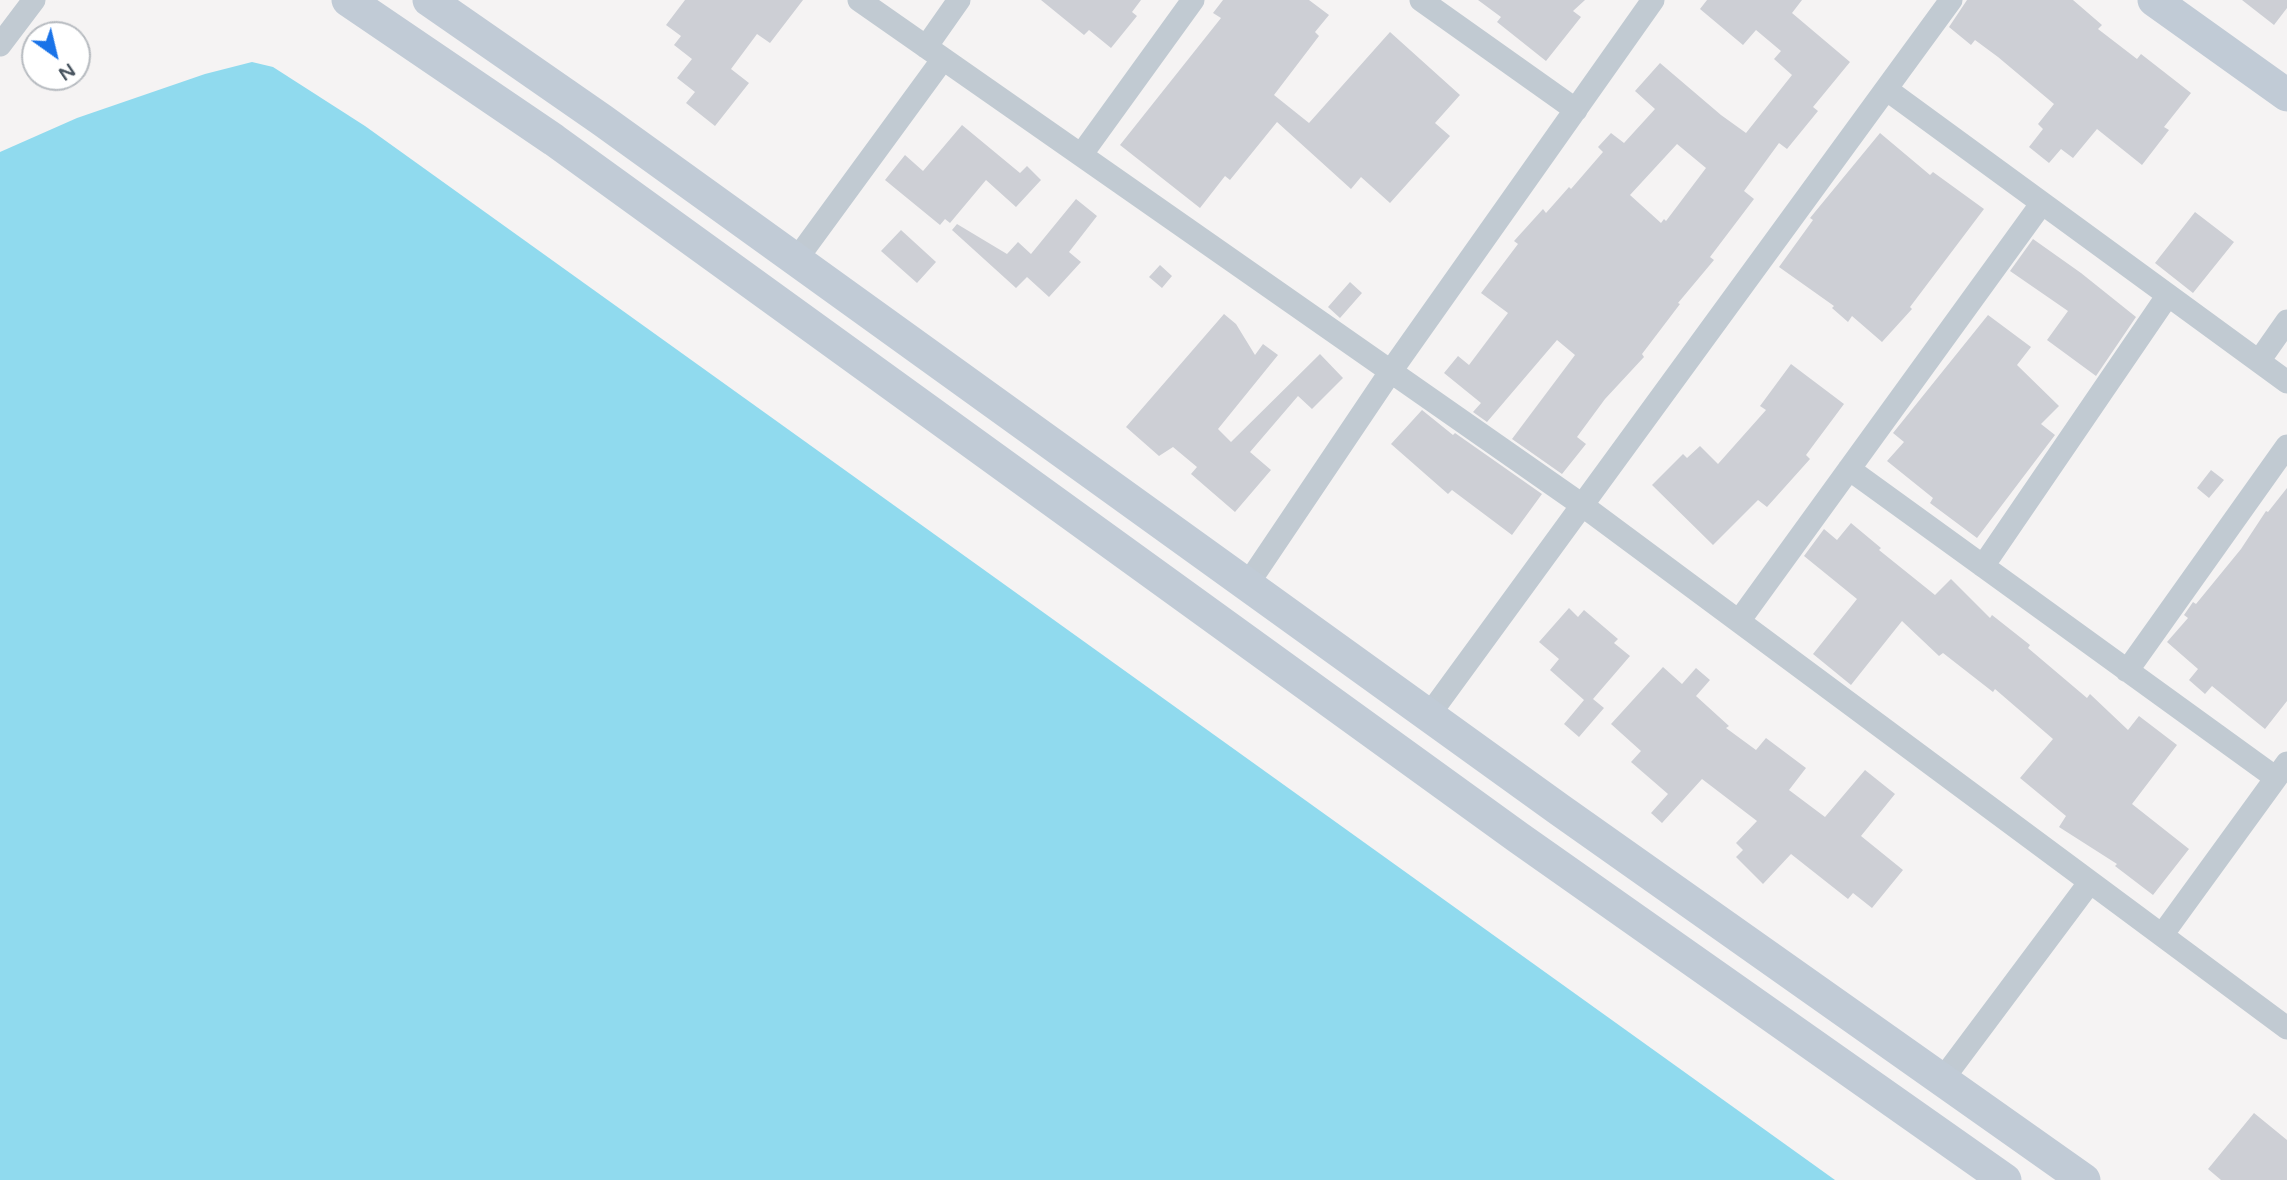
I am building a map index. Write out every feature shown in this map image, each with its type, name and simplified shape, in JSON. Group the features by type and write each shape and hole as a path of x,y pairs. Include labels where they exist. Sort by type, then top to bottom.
{"street":[{"path":"0,45 34,0"},
{"path":"348,0 554,140 1519,838 2005,1180"},
{"path":"429,0 602,120 1247,585 2084,1180"},
{"path":"859,0 1582,505 2287,1028"},
{"path":"796,260 934,53 959,0"},
{"path":"1081,155 1193,0"},
{"path":"1421,0 1576,110"},
{"path":"1247,585 1391,371 1653,0"},
{"path":"1429,715 1951,0"},
{"path":"2154,0 2287,95"},
{"path":"1886,89 2287,382"},
{"path":"1739,621 2042,203"},
{"path":"1983,566 2168,295"},
{"path":"2259,361 2287,321"},
{"path":"2127,670 2287,446"},
{"path":"1849,470 2127,670 2281,771 2162,935"},
{"path":"1942,1080 2090,882"}],"water":[{"path":"252,62 273,67 365,126 1835,1180 0,1180 0,152 77,118 205,74"}],"building":[{"path":"685,0 803,0 770,43 757,34 731,69 749,83 715,126 686,103 695,92 677,78 692,59 674,45 681,36 666,25"},
{"path":"1041,0 1141,0 1132,12 1137,16 1111,48 1089,30 1084,35"},
{"path":"1223,0 1309,0 1329,15 1315,32 1319,36 1274,95 1309,123 1390,32 1460,95 1435,123 1450,136 1390,203 1361,177 1351,189 1277,122 1230,180 1225,176 1200,208 1120,145 1221,18 1213,13"},
{"path":"1478,0 1585,0 1573,11 1581,17 1546,61 1497,22 1501,17"},
{"path":"1707,0 1802,0 1792,13 1850,62 1813,107 1818,111 1787,149 1779,143 1744,191 1754,199 1710,257 1714,260 1678,303 1680,304 1642,354 1644,357 1605,399 1577,437 1586,444 1562,474 1512,439 1575,355 1557,340 1487,422 1473,412 1481,403 1444,373 1458,356 1469,365 1508,313 1481,293 1518,244 1514,241 1543,209 1546,213 1569,187 1571,189 1603,152 1598,147 1611,133 1624,143 1655,109 1635,91 1660,63 1746,133 1792,75 1774,59 1781,51 1756,30 1743,45 1700,9","holes":["1677,144 1706,168 1666,221 1664,219 1661,223 1630,195"]},
{"path":"1967,0 2073,0 2102,25 2098,29 2137,59 2141,54 2191,93 2164,127 2169,130 2142,165 2097,129 2073,158 2061,149 2049,163 2029,147 2043,129 2038,124 2054,104 1975,40 1971,45 1949,27"},
{"path":"2242,0 2287,0 2287,8 2274,25"},
{"path":"962,125 1020,173 1027,166 1041,180 1016,207 986,180 950,223 945,219 940,225 885,180 905,155 923,171"},
{"path":"1880,133 1930,175 1933,172 1984,209 1910,307 1912,309 1882,342 1852,316 1848,322 1832,308 1834,306 1779,267 1813,220 1810,218"},
{"path":"1076,199 1097,216 1069,252 1081,262 1049,297 1027,277 1016,288 952,230 957,224 1007,254 1018,242 1031,254"},
{"path":"2195,212 2234,242 2193,293 2155,263"},
{"path":"901,230 936,262 917,283 881,251"},
{"path":"2033,239 2136,317 2096,376 2047,340 2068,311 2010,271"},
{"path":"1160,265 1172,276 1162,288 1149,277"},
{"path":"1350,282 1362,293 1340,318 1328,307"},
{"path":"1224,314 1236,324 1255,355 1263,344 1278,355 1218,429 1231,442 1320,354 1343,378 1312,409 1298,396 1250,452 1271,470 1235,512 1191,474 1197,467 1173,447 1159,456 1126,427"},
{"path":"1988,315 2031,347 2017,365 2059,406 2041,424 2055,435 1977,538 1930,503 1933,498 1887,461 1904,442 1893,433"},
{"path":"1791,364 1844,404 1806,455 1810,459 1767,507 1758,500 1713,545 1652,485 1683,454 1687,458 1700,446 1718,464 1766,410 1760,406"},
{"path":"1422,410 1453,435 1455,433 1542,494 1512,535 1452,490 1448,494 1391,444"},
{"path":"2211,470 2224,480 2209,498 2197,488"},
{"path":"2287,488 2287,701 2265,729 2212,686 2205,694 2189,680 2198,669 2167,642 2188,618 2184,615 2193,602 2196,604 2241,549 2266,511 2268,512"},
{"path":"1851,523 1881,548 1879,550 1935,595 1951,579 1990,618 1992,615 2030,645 2028,648 2087,698 2090,694 2128,730 2139,716 2177,745 2132,804 2189,849 2153,895 2115,866 2117,864 2059,827 2066,816 2020,778 2053,739 1995,689 1993,692 1943,653 1939,656 1902,621 1851,685 1813,654 1857,599 1804,556 1824,529 1837,540"},
{"path":"1569,608 1578,617 1584,610 1618,639 1614,643 1630,656 1593,699 1604,708 1579,737 1564,724 1584,700 1550,670 1559,659 1539,642"},
{"path":"1663,667 1682,684 1696,668 1710,680 1696,696 1729,726 1726,728 1756,750 1766,738 1806,768 1789,790 1825,817 1865,770 1895,794 1861,836 1903,870 1872,908 1853,893 1848,899 1791,854 1763,884 1736,857 1743,850 1736,843 1757,821 1702,779 1662,823 1651,813 1668,794 1631,762 1641,751 1611,724"},
{"path":"2254,1113 2287,1140 2287,1180 2221,1180 2208,1169"}]}
